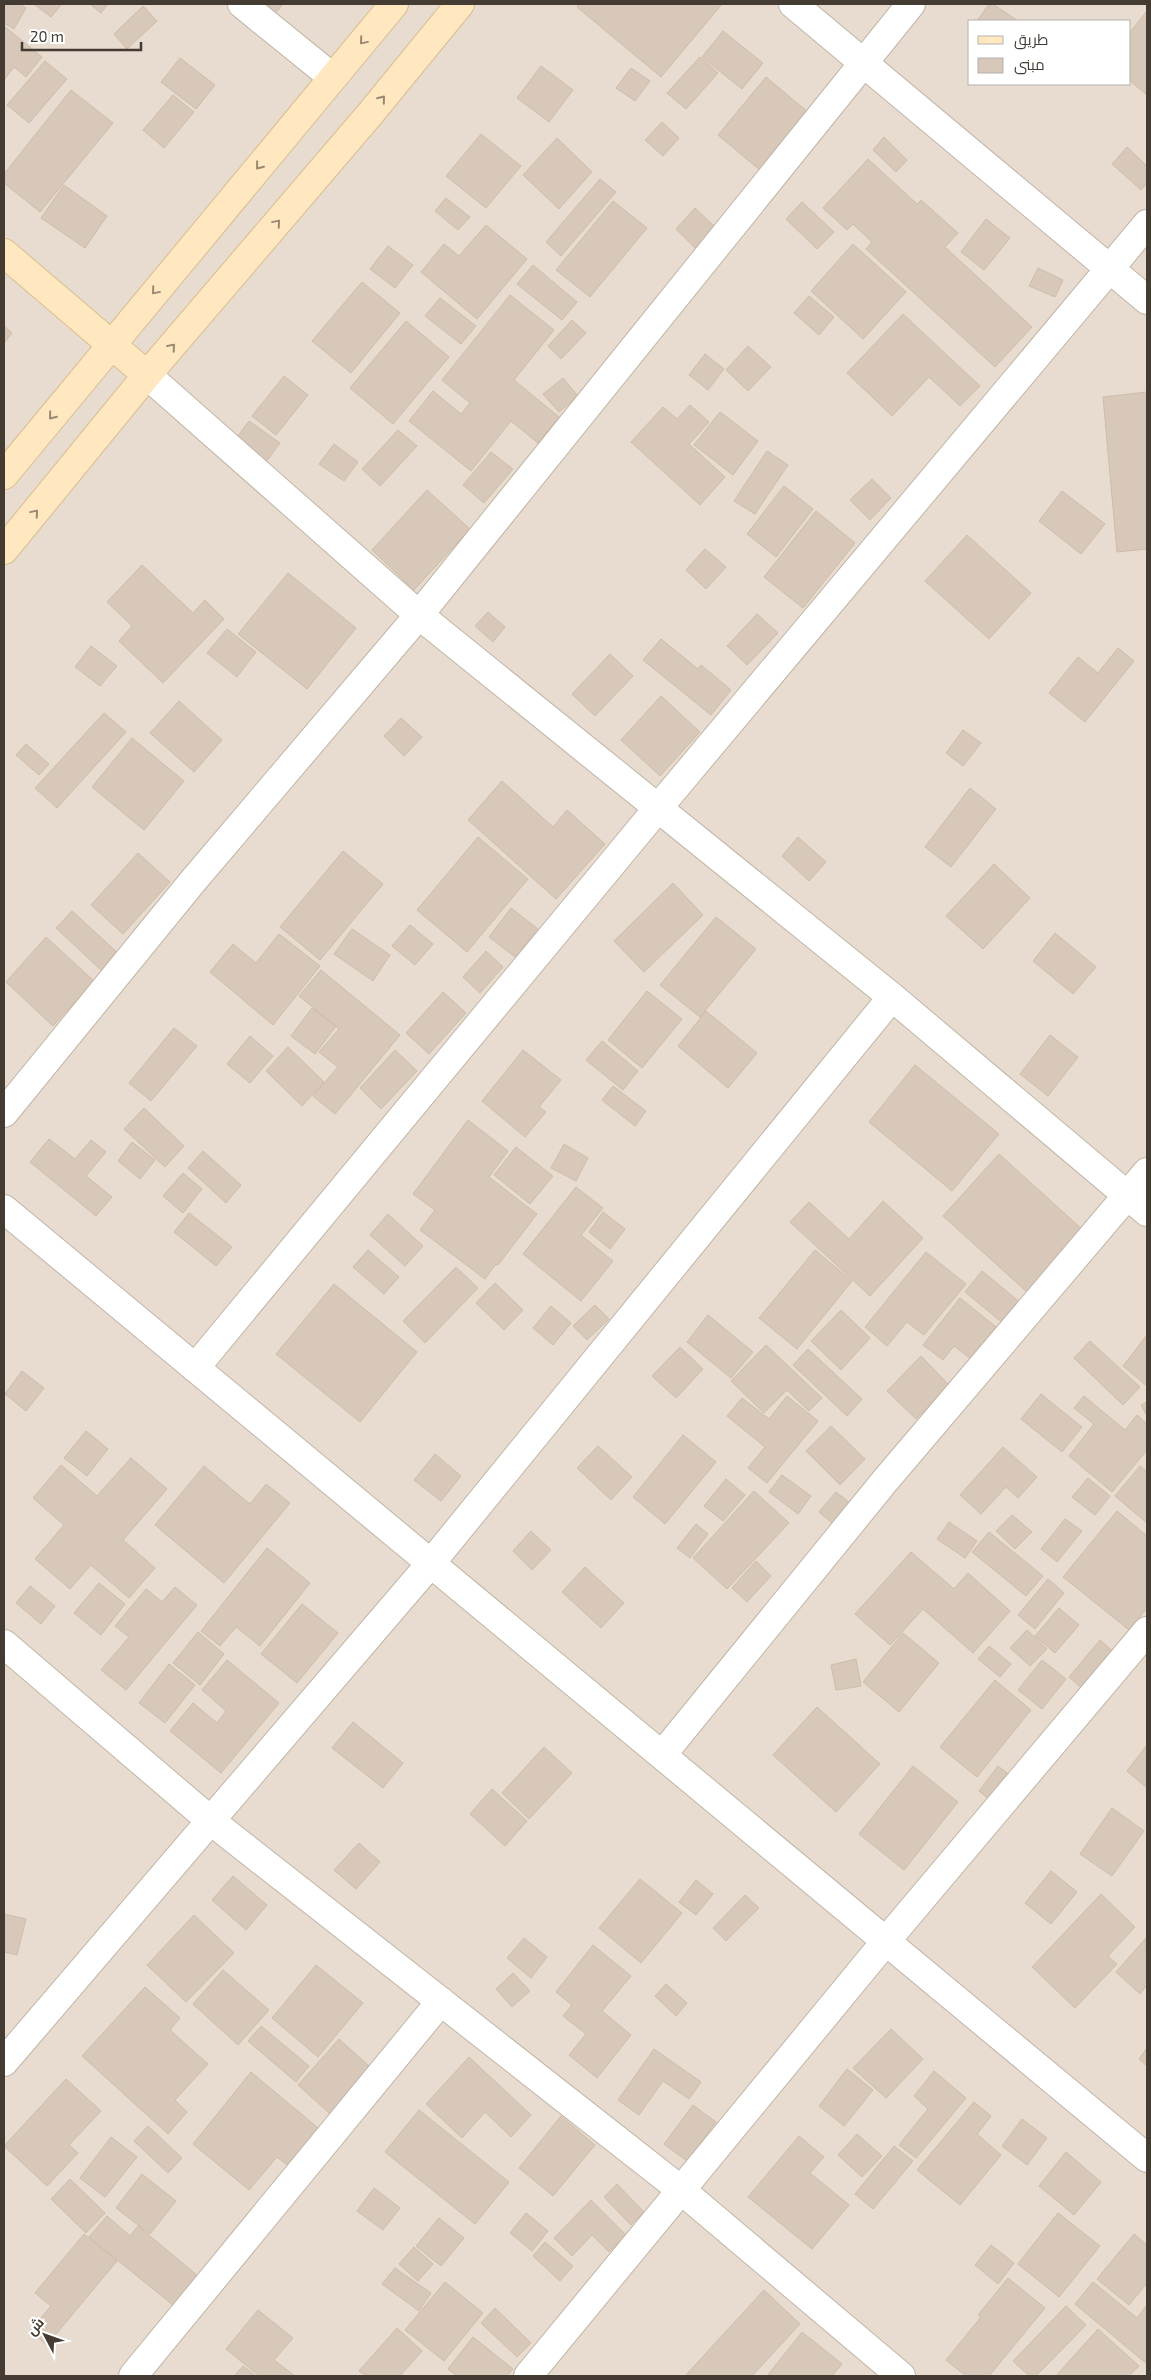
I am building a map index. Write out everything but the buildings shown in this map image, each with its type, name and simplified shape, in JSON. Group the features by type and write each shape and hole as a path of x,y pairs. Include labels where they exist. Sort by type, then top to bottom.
{"street":[{"path":"242,4 332,77"},
{"path":"4,475 394,4"},
{"path":"4,550 147,375 358,129 460,4"},
{"path":"793,4 1147,300"},
{"path":"4,1113 193,881 419,615 911,4"},
{"path":"195,1368 658,808 1147,224"},
{"path":"4,253 147,375 419,615 892,997 1137,1204"},
{"path":"4,2062 431,1563 892,997"},
{"path":"662,1755 884,1482 1137,1204 1147,1172"},
{"path":"4,1209 1147,2158"},
{"path":"528,2376 886,1941 1147,1631"},
{"path":"4,1644 211,1821 681,2190 901,2376"},
{"path":"133,2376 441,2002"}],"shaded area":[{"path":"4,4 1147,4 1147,2376 4,2376"}]}
